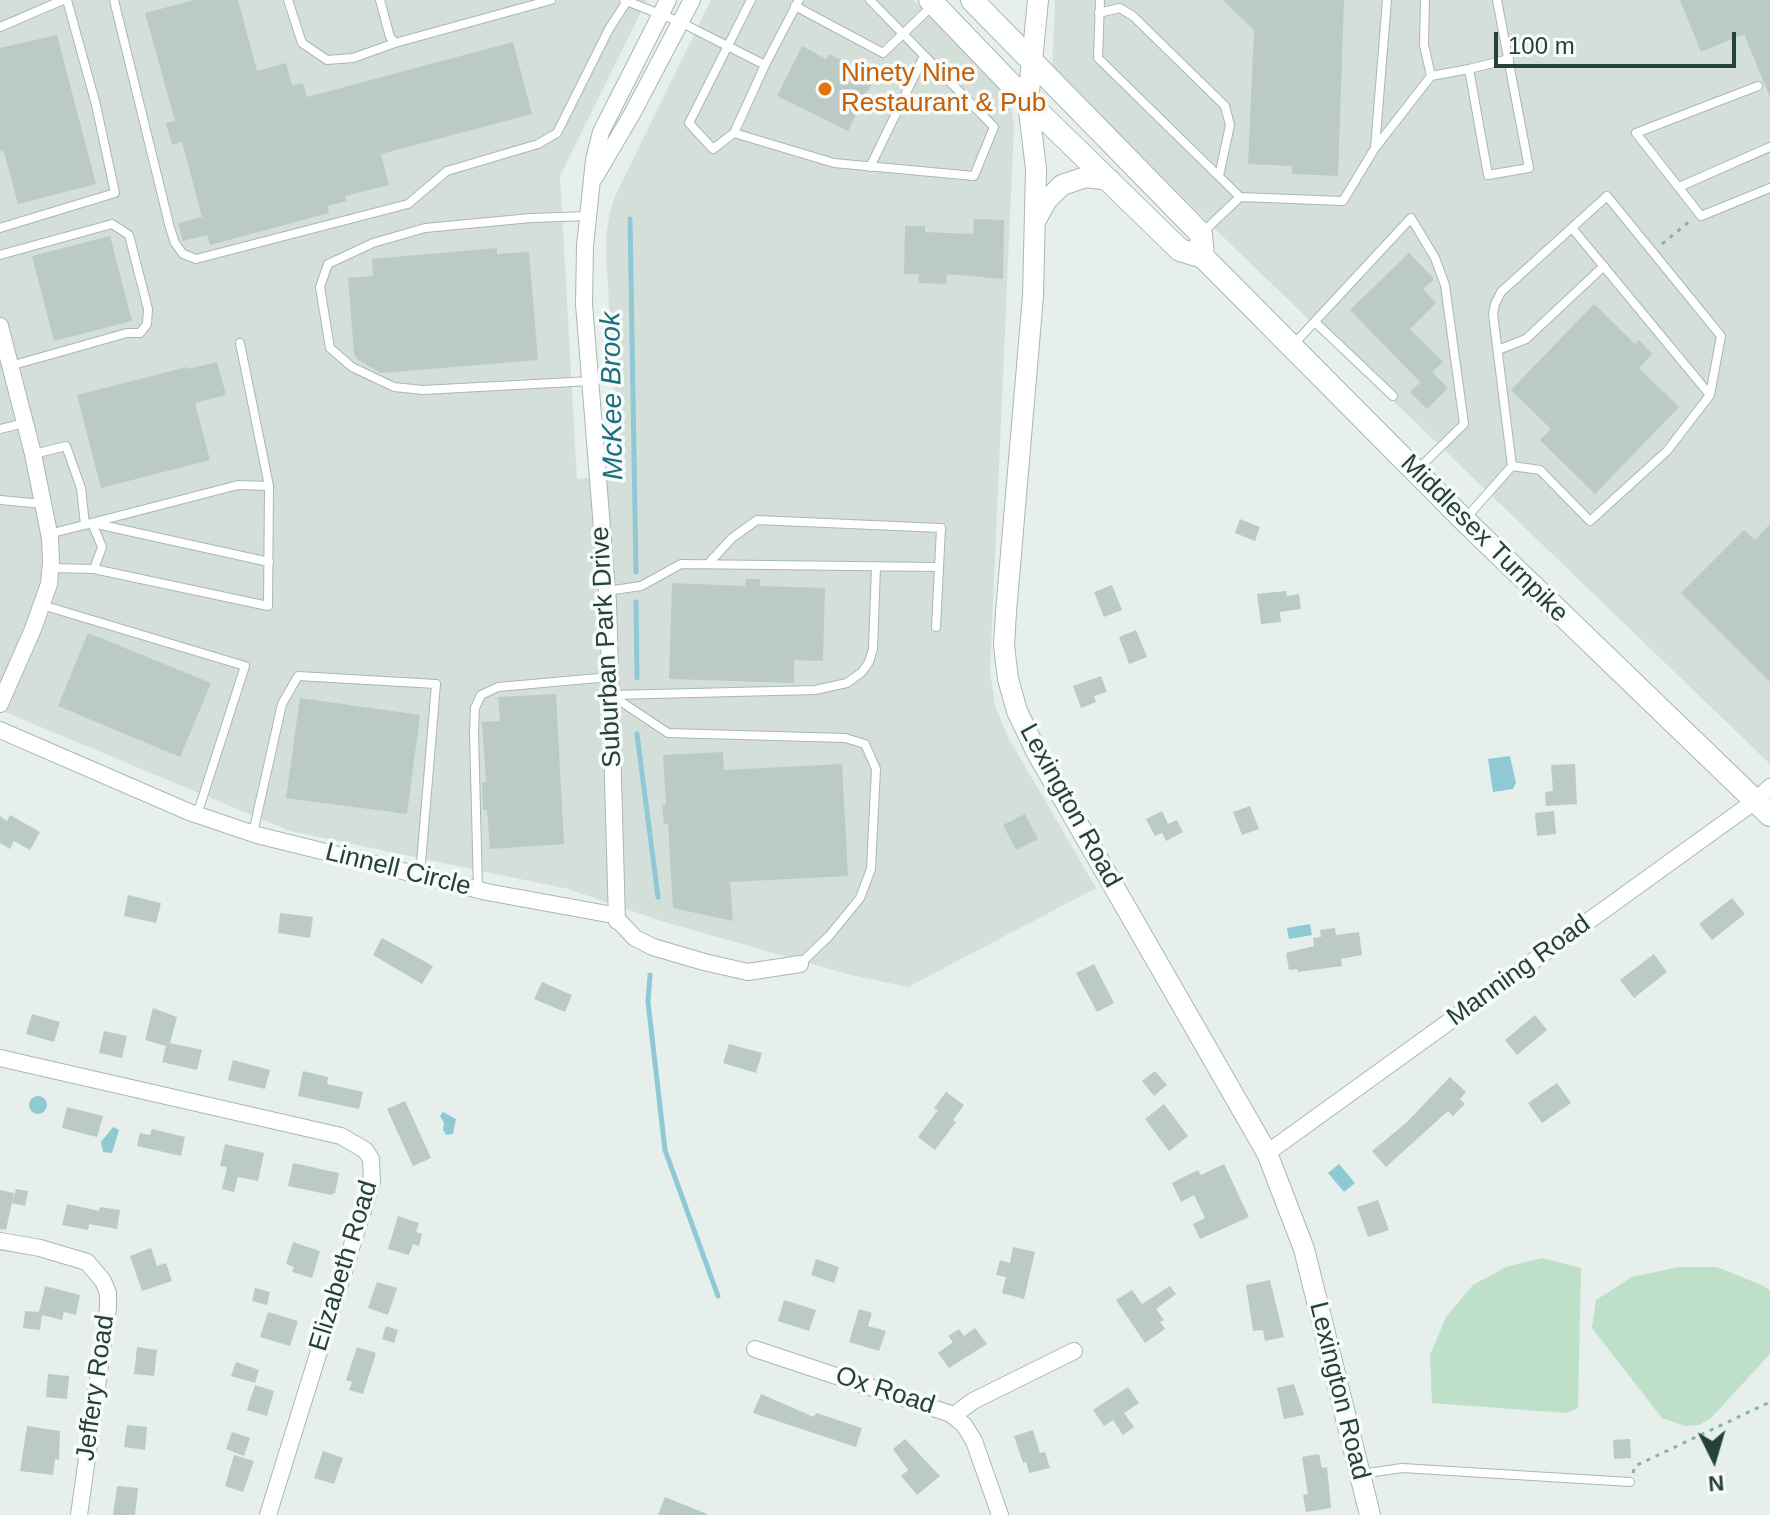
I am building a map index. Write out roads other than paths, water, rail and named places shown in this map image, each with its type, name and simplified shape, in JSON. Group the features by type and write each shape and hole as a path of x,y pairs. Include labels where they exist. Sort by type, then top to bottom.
{"main road":[{"path":"972,0 1201,234 1203,257"},
{"name":"Middlesex Turnpike","path":"932,2 1028,102 1180,250 1203,257 1464,520 1765,801"}],"street":[{"name":"Suburban Park Drive","path":"592,181 632,114 692,0"},
{"name":"Lexington Road","path":"1038,0 1028,102 1036,169 1033,296 1004,645 1008,679 1017,711 1036,751 1267,1153 1304,1249 1370,1515"},
{"name":"Suburban Park Drive","path":"617,921 607,591 584,304 585,246 601,132 664,7"},
{"path":"1035,221 1047,200 1062,185 1086,177 1110,180"},
{"path":"0,326 33,454 49,534 51,568 42,605 0,704"},
{"name":"Linnell Circle","path":"0,730 197,815 253,833 478,890 613,915 644,943 704,962 748,972 800,964"},
{"name":"Manning Road","path":"1267,1153 1765,801"},
{"name":"Elizabeth Road","path":"0,1058 341,1136 365,1150 373,1170 372,1181 268,1515"},
{"name":"Jeffery Road","path":"0,1241 40,1248 87,1262 103,1281 108,1293 79,1515"},
{"name":"Ox Road","path":"755,1349 943,1410 953,1416 964,1425 974,1441 1000,1515"},
{"path":"953,1416 973,1401 1074,1351"}],"lane":[{"path":"0,27 65,0 96,105 115,193 0,228"},
{"path":"114,0 170,228 183,254 196,259 408,204 447,171 538,144 557,133 625,1 664,7 680,22 765,65"},
{"path":"288,0 302,43 327,60 353,58 395,43 551,0"},
{"path":"380,0 390,37 395,43"},
{"path":"751,0 689,123 713,149 734,133 797,3 883,53 932,2"},
{"path":"734,133 834,163 974,176 994,127 870,0"},
{"path":"1100,0 1098,58 1240,197 1343,201 1375,148 1431,76 1509,59"},
{"path":"1375,148 1387,0"},
{"path":"1425,0 1424,45 1431,76"},
{"path":"1469,69 1488,175 1529,168 1497,0"},
{"path":"1099,13 1120,8 1133,16 1225,106 1230,125 1219,176"},
{"path":"870,167 924,56"},
{"path":"1758,86 1636,133 1701,216 1770,188"},
{"path":"1679,187 1770,147"},
{"path":"1464,520 1512,466 1493,314 1501,292 1607,196 1721,336 1710,395 1667,451 1590,521 1540,470 1512,466"},
{"path":"1201,234 1240,197"},
{"path":"589,216 425,228 373,243 328,264 320,287 330,348 352,367 394,387 423,390 591,381"},
{"path":"1292,346 1411,218 1435,258 1445,285 1464,424 1416,472"},
{"path":"0,255 112,224 129,235 148,309 147,324 140,333 127,333 10,366"},
{"path":"1572,228 1710,395"},
{"path":"1498,350 1526,339 1604,266"},
{"path":"1315,322 1393,396"},
{"path":"51,568 94,569 268,606 269,486 240,343"},
{"path":"0,429 25,423"},
{"path":"33,454 66,446 89,524 102,547 94,569"},
{"path":"49,534 238,485 269,486"},
{"path":"0,500 43,504"},
{"path":"708,564 732,538 757,520 941,528 936,627"},
{"path":"89,524 269,562"},
{"path":"607,591 641,586 681,564 939,567"},
{"path":"611,695 815,690 847,683 862,672 873,649 876,567"},
{"path":"42,605 245,666 197,815"},
{"path":"253,833 282,704 298,676 436,684 420,876"},
{"path":"478,890 474,732 475,708 481,695 498,687 610,677"},
{"path":"611,695 668,733 845,738 865,744 876,769 871,869 860,898 829,936 800,964"},
{"path":"1361,1474 1402,1468 1630,1482"}],"water":[{"path":"1510,756 1516,783 1513,789 1493,792 1488,759"},
{"path":"1310,924 1312,935 1289,939 1287,928"},
{"path":"38,1096 47,1105 38,1114 29,1105"},
{"path":"443,1112 456,1119 453,1134 446,1135 443,1130 444,1123 440,1116"},
{"path":"113,1127 119,1130 112,1153 103,1152 101,1142"},
{"path":"1339,1164 1355,1183 1344,1192 1328,1173"}],"waterway":[{"name":"McKee Brook","path":"630,219 636,572"},
{"name":"McKee Brook","path":"636,602 637,678"},
{"name":"McKee Brook","path":"637,734 658,897"},
{"name":"McKee Brook","path":"650,975 648,1002 665,1150 718,1296"}],"place":[{"name":"Ninety Nine Restaurant & Pub","path":"825,89"}]}
